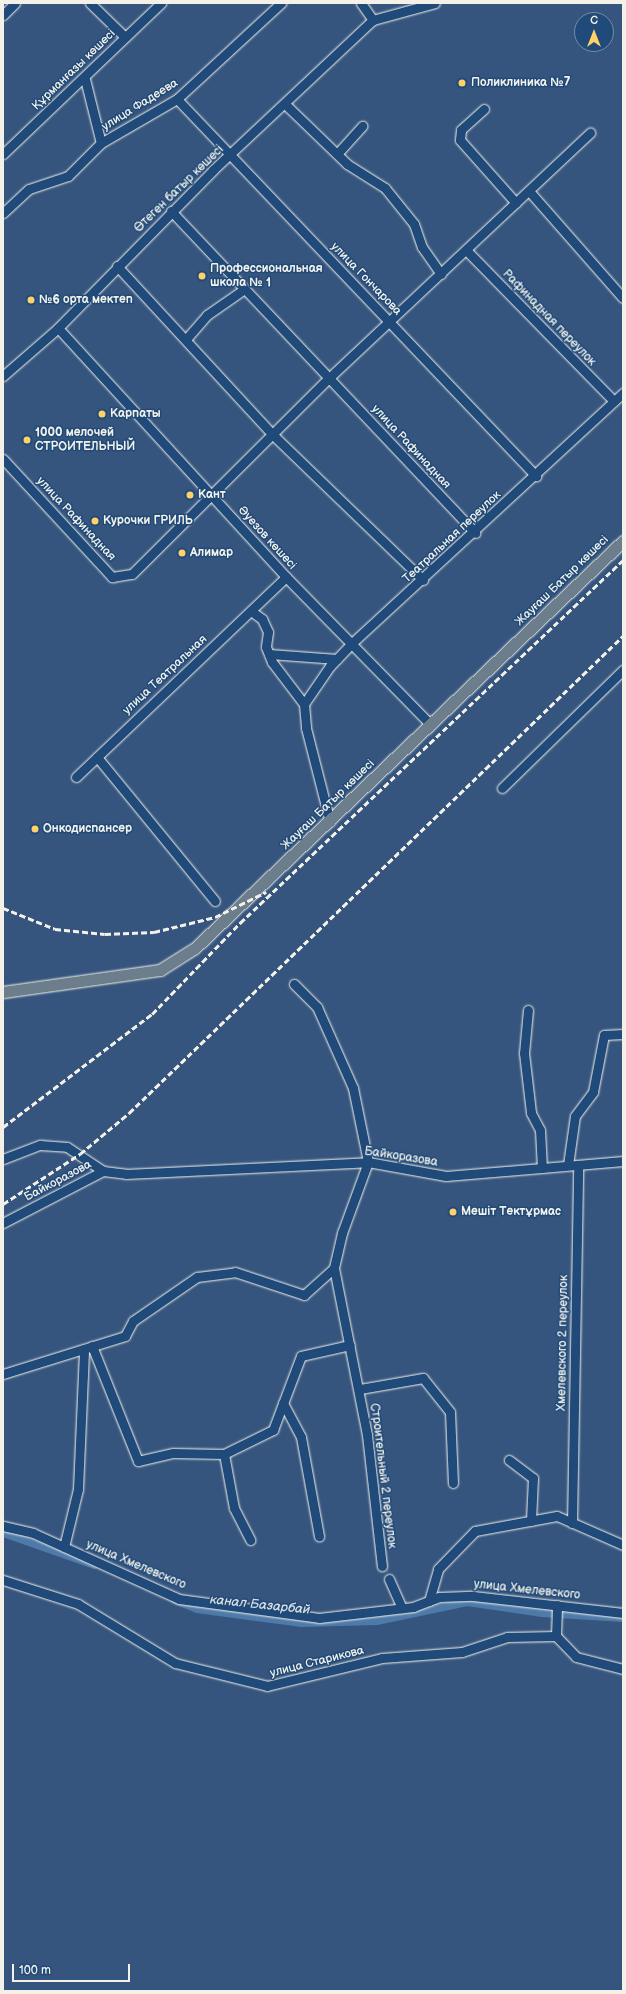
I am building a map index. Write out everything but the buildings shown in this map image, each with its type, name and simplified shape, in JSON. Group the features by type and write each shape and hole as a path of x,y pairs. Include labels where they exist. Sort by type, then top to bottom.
{"main road":[{"name":"Жауғаш Батыр көшесі","path":"3,992 160,970 195,948 330,822 430,724 623,541"}],"street":[{"path":"3,15 15,3"},
{"path":"90,3 124,37"},
{"name":"Құрманғазы көшесі","path":"3,154 85,79 124,37 162,3"},
{"name":"улица Фадеева","path":"3,213 29,189 68,176 101,143 177,99 281,3"},
{"path":"361,3 373,20 434,3"},
{"name":"Өтеген батыр көшесі","path":"3,376 58,328 172,211 286,105 373,20"},
{"path":"85,79 101,143"},
{"name":"улица Гончарова","path":"177,99 536,476"},
{"path":"286,105 337,154 385,188 414,224 422,247 441,274"},
{"path":"484,109 461,130 460,140 516,203"},
{"path":"337,154 362,126"},
{"name":"улица Рафинадная","path":"3,458 112,577 132,574 330,377 467,251 590,132"},
{"path":"529,191 623,298"},
{"name":"улица Рафинадная","path":"172,211 243,290 330,377 475,532"},
{"name":"Рафинадная переулок","path":"467,251 614,401"},
{"path":"117,266 187,338 272,434 423,580"},
{"path":"187,338 207,315 243,290"},
{"name":"Әуезов көшесі","path":"58,328 286,577 430,724"},
{"name":"Театральная переулок","path":"304,704 337,659 352,643 536,476 623,393"},
{"name":"улица Театральная","path":"76,778 286,577"},
{"path":"252,611 262,619 268,632 269,654 304,704 306,728 330,822"},
{"path":"269,654 337,659"},
{"path":"502,788 623,670"},
{"path":"97,757 215,901"},
{"path":"294,984 317,1007 353,1088 368,1162"},
{"path":"528,1010 524,1053 531,1113 540,1130 542,1168"},
{"path":"568,1165 575,1116 592,1092 604,1035 623,1034"},
{"name":"Байкоразова","path":"3,1159 40,1145 67,1146 103,1171 126,1174 368,1162 446,1176 623,1161"},
{"name":"Строительный 2 переулок","path":"368,1162 342,1233 334,1268 360,1389 382,1566"},
{"name":"Хмелевского 2 переулок","path":"572,1523 578,1165"},
{"name":"Байкоразова","path":"3,1224 103,1171"},
{"path":"3,1374 125,1336 133,1322 197,1277 235,1272 304,1295 334,1268"},
{"path":"88,1348 138,1462 173,1453 224,1454 272,1430 301,1356 350,1345"},
{"path":"64,1547 78,1489 88,1348"},
{"name":"Строительный 2 переулок","path":"360,1389 423,1378 450,1412 453,1483"},
{"path":"283,1403 301,1436 319,1536"},
{"path":"224,1454 234,1508 250,1540"},
{"path":"509,1460 533,1478 531,1521"},
{"path":"429,1601 438,1569 475,1531 557,1516 623,1545"},
{"name":"улица Хмелевского","path":"3,1526 64,1547 179,1598 319,1618 402,1608 429,1601 473,1596 623,1613"},
{"path":"389,1579 402,1608"},
{"name":"улица Старикова","path":"3,1580 78,1604 175,1663 267,1686 382,1658 462,1652 507,1637 556,1634"},
{"path":"557,1606 556,1634 576,1657 623,1669"}],"waterway":[{"name":"канал Базарбай","path":"3,1533 95,1565"},
{"name":"канал Базарбай","path":"175,1600 197,1609 302,1623 377,1621 467,1602 542,1613 623,1618"}],"railway":[{"path":"3,1127 152,1014 240,923 623,560"},
{"path":"3,1204 80,1154 129,1113 623,636"},
{"path":"3,908 55,929 105,934 154,932 215,917 266,892"}],"place":[{"name":"Поликлиника №7","path":"462,83"},
{"name":"Профессиональная школа № 1","path":"202,276"},
{"name":"№6 орта мектеп","path":"31,300"},
{"name":"Карпаты","path":"102,414"},
{"name":"1000 мелочей СТРОИТЕЛЬНЫЙ","path":"27,440"},
{"name":"Кант","path":"190,495"},
{"name":"Курочки ГРИЛЬ","path":"95,521"},
{"name":"Алимар","path":"182,553"},
{"name":"Онкодиспансер","path":"35,829"},
{"name":"Мешіт Тектұрмас","path":"453,1212"}]}
